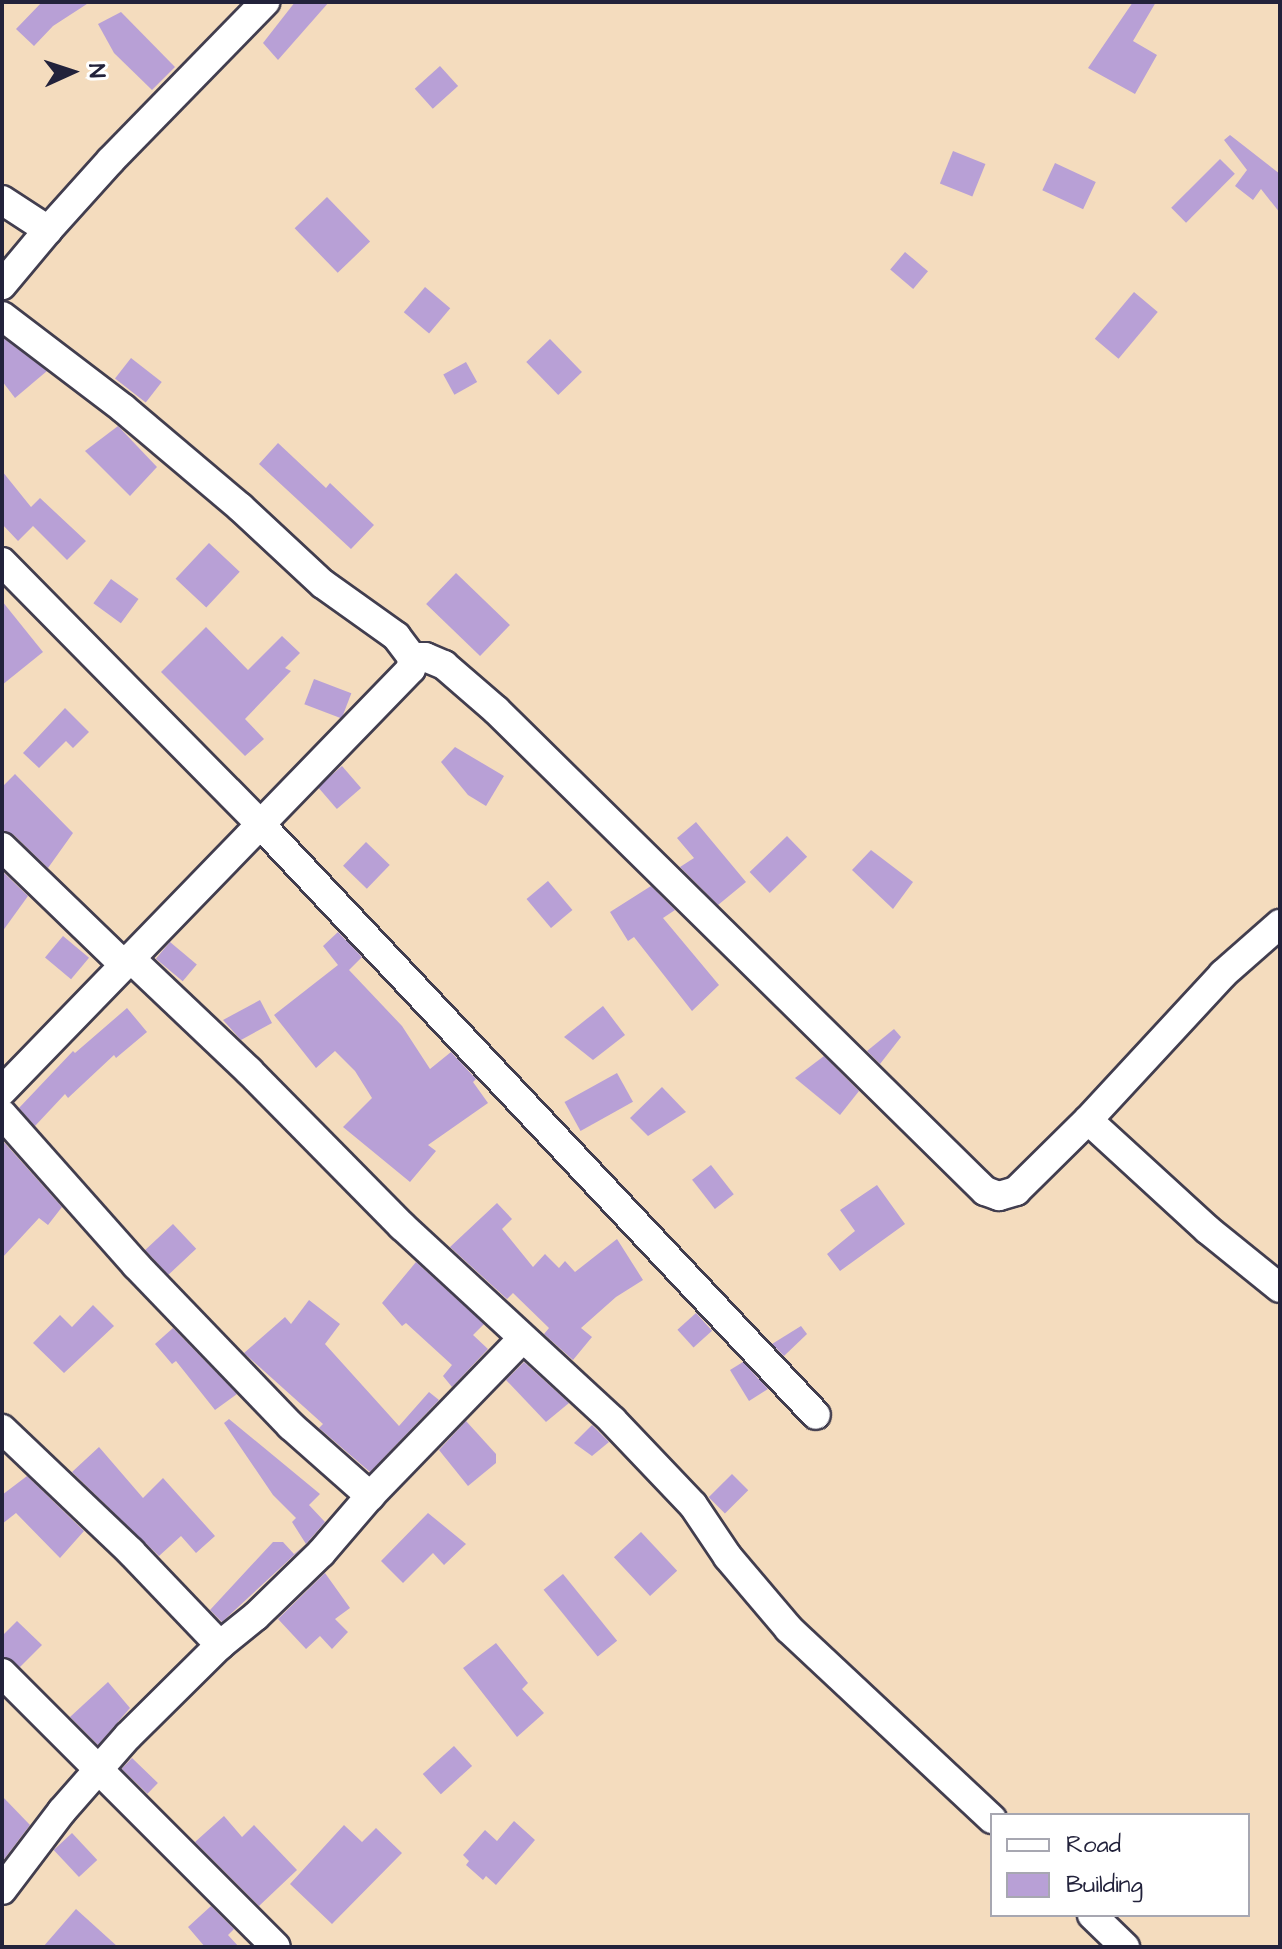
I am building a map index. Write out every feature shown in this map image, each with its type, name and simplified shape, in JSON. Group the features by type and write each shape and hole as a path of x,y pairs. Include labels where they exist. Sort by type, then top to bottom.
{"street":[{"path":"2,285 111,160 265,2"},
{"path":"2,200 48,230"},
{"path":"2,316 124,409 240,507 323,584 396,636 412,657 411,669 2,1091"},
{"path":"2,562 260,824 816,1415"},
{"path":"412,657 425,657 444,665 496,710 985,1191 999,1196 1016,1191 1088,1120 1223,974 1280,924"},
{"path":"2,847 249,1071 402,1226 521,1340 612,1420 693,1505 728,1557 789,1629 990,1817"},
{"path":"2,1114 136,1265 280,1415 370,1496"},
{"path":"1088,1120 1208,1230 1280,1288"},
{"path":"2,1890 97,1772 220,1645 256,1616 299,1574 521,1340"},
{"path":"2,1429 131,1552 220,1645"},
{"path":"2,1673 97,1772 276,1947"},
{"path":"1094,1917 1125,1947"}],"building":[{"path":"42,2 90,2 53,26 34,46 16,29"},
{"path":"295,2 329,2 278,60 263,43"},
{"path":"1133,2 1156,2 1133,41 1157,55 1135,94 1088,68"},
{"path":"121,12 175,67 152,90 114,53 98,24"},
{"path":"440,66 458,86 433,109 415,89"},
{"path":"1230,135 1280,174 1280,213 1261,189 1253,200 1235,186 1247,170 1224,140"},
{"path":"953,151 985,164 972,197 940,183"},
{"path":"1220,159 1235,174 1186,223 1171,208"},
{"path":"1055,163 1096,182 1083,209 1042,190"},
{"path":"327,197 370,242 338,273 295,228"},
{"path":"905,252 928,271 913,289 890,270"},
{"path":"425,287 450,308 429,333 404,312"},
{"path":"1134,292 1158,312 1119,359 1095,339"},
{"path":"2,337 47,371 15,398 2,381"},
{"path":"550,339 582,372 558,395 526,362"},
{"path":"131,358 162,382 146,402 115,378"},
{"path":"466,362 477,382 454,395 443,375"},
{"path":"118,426 157,467 130,496 85,451"},
{"path":"278,443 326,488 330,483 374,525 351,549 259,464"},
{"path":"2,471 31,507 40,498 86,541 67,560 33,526 18,541 2,524"},
{"path":"209,543 240,572 206,607 176,579"},
{"path":"456,573 510,625 480,656 426,604"},
{"path":"111,579 139,599 121,623 93,603"},
{"path":"2,601 43,652 2,685"},
{"path":"206,627 248,670 282,636 300,653 285,668 291,671 245,719 264,739 245,756 161,672"},
{"path":"314,679 351,693 342,719 304,704"},
{"path":"65,708 89,732 73,748 66,741 39,768 23,753"},
{"path":"455,747 504,776 486,806 468,795 441,762"},
{"path":"342,766 361,788 337,809 318,787"},
{"path":"15,774 73,833 48,868 14,835 2,830 2,787"},
{"path":"696,822 746,882 718,905 680,867 694,858 677,838"},
{"path":"787,836 807,857 770,893 750,872"},
{"path":"366,842 390,865 367,889 343,866"},
{"path":"871,850 913,882 893,909 852,870"},
{"path":"2,871 28,896 2,932"},
{"path":"548,881 572,910 551,928 527,899"},
{"path":"651,886 675,910 663,918 719,985 692,1011 634,937 628,941 610,912"},
{"path":"338,932 362,957 349,970 402,1026 430,1069 451,1052 476,1079 473,1082 488,1103 428,1145 436,1151 410,1182 343,1127 372,1098 355,1071 335,1051 316,1068 274,1015 338,965 323,946"},
{"path":"63,936 89,958 71,979 45,957"},
{"path":"170,942 197,964 183,981 156,959"},
{"path":"260,1000 272,1023 241,1040 223,1020"},
{"path":"603,1006 625,1035 593,1060 564,1037"},
{"path":"127,1008 147,1032 116,1058 114,1055 68,1098 65,1094 35,1126 19,1108 73,1051 75,1053"},
{"path":"894,1029 901,1037 880,1064 867,1051"},
{"path":"824,1056 859,1091 840,1115 795,1078"},
{"path":"617,1073 633,1102 581,1131 565,1102"},
{"path":"662,1087 686,1112 648,1136 630,1118"},
{"path":"2,1140 62,1207 48,1225 39,1218 2,1258"},
{"path":"711,1165 734,1194 715,1209 692,1180"},
{"path":"877,1185 905,1224 840,1271 827,1254 855,1231 840,1210"},
{"path":"497,1203 512,1219 502,1229 533,1267 545,1254 559,1268 565,1261 575,1272 617,1239 643,1280 616,1297 581,1328 592,1337 573,1360 544,1334 549,1328 513,1293 507,1299 450,1247"},
{"path":"173,1224 196,1249 168,1275 145,1250"},
{"path":"416,1262 484,1324 473,1335 488,1349 452,1387 443,1376 452,1365 406,1323 402,1326 382,1303"},
{"path":"309,1300 340,1324 325,1344 399,1426 429,1392 439,1400 370,1472 319,1428 323,1424 244,1353 285,1317 291,1324"},
{"path":"93,1305 114,1326 64,1373 33,1343 60,1315 72,1327"},
{"path":"696,1313 712,1331 693,1348 677,1330"},
{"path":"801,1326 807,1334 784,1356 772,1344"},
{"path":"173,1328 237,1394 215,1410 176,1361 172,1364 155,1344"},
{"path":"524,1362 569,1403 546,1422 506,1380"},
{"path":"743,1362 768,1389 749,1401 730,1370"},
{"path":"229,1419 320,1494 309,1505 325,1522 306,1544 292,1522 296,1518 273,1495 224,1423"},
{"path":"466,1421 496,1454 496,1463 468,1486 439,1450"},
{"path":"592,1425 609,1442 592,1456 574,1443"},
{"path":"99,1447 143,1498 163,1478 215,1536 196,1553 181,1536 159,1556 72,1472"},
{"path":"732,1474 748,1490 725,1514 709,1497"},
{"path":"27,1476 84,1531 60,1558 16,1513 2,1524 2,1495"},
{"path":"428,1513 466,1544 444,1565 433,1553 403,1583 381,1561"},
{"path":"641,1532 677,1571 650,1596 614,1557"},
{"path":"273,1542 283,1542 294,1554 305,1545 222,1622 210,1610"},
{"path":"325,1573 350,1608 335,1619 348,1632 332,1649 320,1636 306,1649 278,1619"},
{"path":"563,1574 617,1641 598,1657 544,1590"},
{"path":"17,1621 42,1645 20,1667 2,1656 2,1636"},
{"path":"496,1643 528,1683 522,1689 544,1713 517,1737 463,1668"},
{"path":"108,1682 130,1708 98,1745 70,1717"},
{"path":"454,1746 472,1766 441,1794 423,1774"},
{"path":"132,1758 158,1783 147,1794 122,1769"},
{"path":"2,1796 30,1825 2,1862"},
{"path":"224,1816 242,1837 254,1825 297,1870 259,1906 195,1842"},
{"path":"514,1821 535,1840 496,1885 486,1876 483,1880 466,1865 469,1861 463,1855 485,1830 497,1841"},
{"path":"344,1825 362,1842 376,1828 402,1853 332,1924 290,1884"},
{"path":"72,1833 97,1860 79,1877 54,1850"},
{"path":"211,1906 234,1929 228,1935 239,1947 205,1947 188,1927"},
{"path":"76,1909 118,1947 43,1947"}]}
